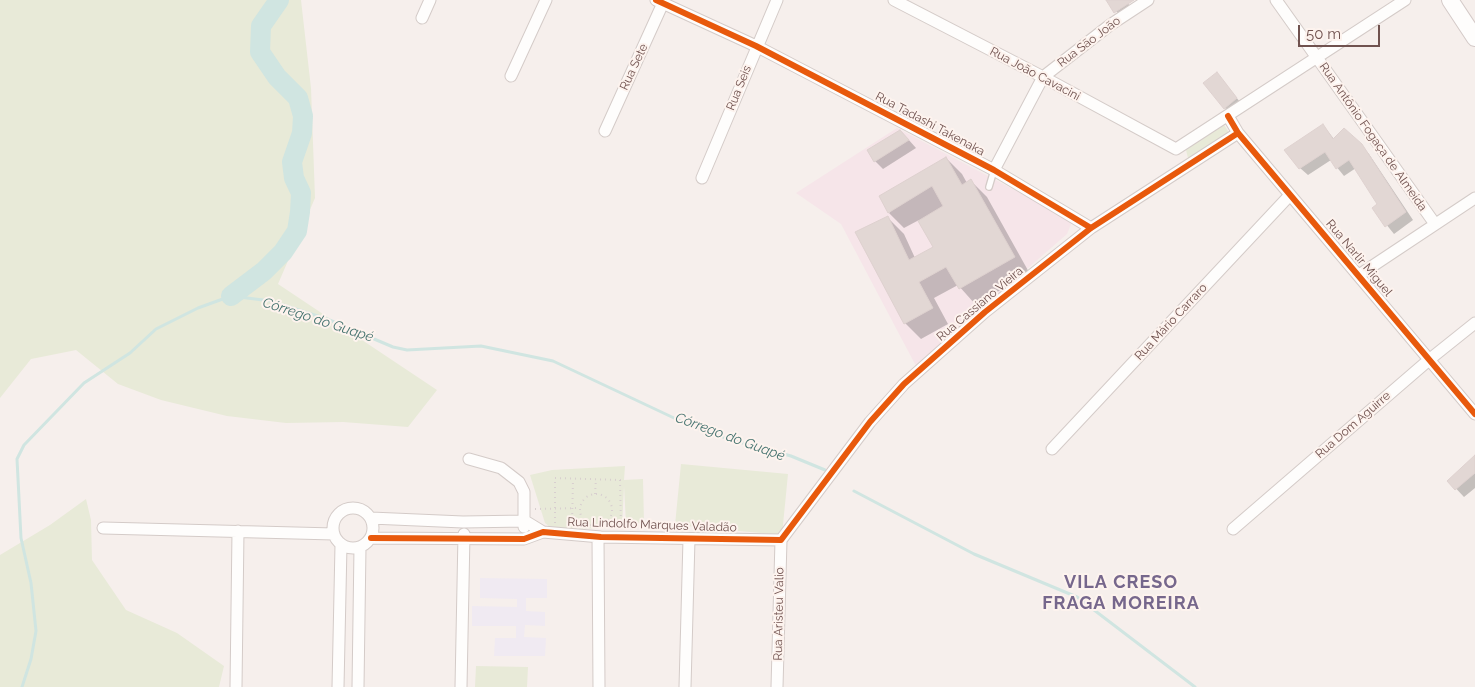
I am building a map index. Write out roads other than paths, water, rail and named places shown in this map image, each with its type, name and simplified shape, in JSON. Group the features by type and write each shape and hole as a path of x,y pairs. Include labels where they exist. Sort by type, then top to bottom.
{"main road":[{"path":"1450,0 1475,38"}],"street":[{"path":"422,18 430,0"},
{"path":"511,76 546,0"},
{"name":"Rua Seis","path":"702,178 777,0"},
{"name":"Rua João Cavacini","path":"894,0 1043,77 1176,150"},
{"name":"Rua São João","path":"994,170 1043,77 1110,25 1148,0"},
{"name":"Rua Antônio Fogaça de Almeida","path":"1276,0 1435,224"},
{"path":"1182,170 1176,150 1405,0"},
{"name":"Rua Tadashi Takenaka","path":"660,2 756,46 994,170 1091,228"},
{"name":"Rua Sete","path":"605,131 660,2"},
{"name":"Rua Narlir Miguel","path":"1228,116 1238,134 1475,414"},
{"name":"Rua Cassiano Vieira","path":"780,540 870,422 904,384 985,312 1091,228 1238,134"},
{"name":"Rua Mário Carraro","path":"1052,449 1290,195"},
{"path":"1359,275 1475,198"},
{"name":"Rua Dom Aguirre","path":"1233,529 1430,359 1475,323"},
{"path":"370,538 524,539 524,492 519,482 501,468 469,459"},
{"path":"347,508 361,509 371,518 373,524 370,538 360,547 347,548 341,545 334,534 334,521 337,516 347,508"},
{"path":"371,518 464,522 524,515"},
{"name":"Rua Lindolfo Marques Valadão","path":"524,515 543,532"},
{"path":"461,687 464,522"},
{"path":"103,528 238,530 334,534"},
{"path":"236,687 238,530"},
{"name":"Rua Lindolfo Marques Valadão","path":"524,539 543,532 620,537 780,540"},
{"path":"598,536 599,687"},
{"path":"685,687 689,539"},
{"name":"Rua Aristeu Valio","path":"777,687 780,540"},
{"path":"338,687 341,545"},
{"path":"358,687 360,547"}],"lane":[{"path":"989,187 994,170"}],"waterway":[{"path":"231,296 264,271 283,252 297,231 301,193 294,178 292,162 302,133 303,116 298,98 277,77 260,52 261,26 279,0"},
{"name":"Córrego do Guapé","path":"22,687 31,659 36,631 31,583 21,538 17,459 24,445 84,383 130,353 156,329 198,308 231,296 271,301 327,319 393,347 407,350 481,346 553,361 691,426 732,440 791,456 825,470"},
{"name":"Córrego do Guapé","path":"854,491 974,554 1077,597 1195,687"}],"district":[{"name":"VILA CRESO FRAGA MOREIRA","path":"1121,593"}]}
